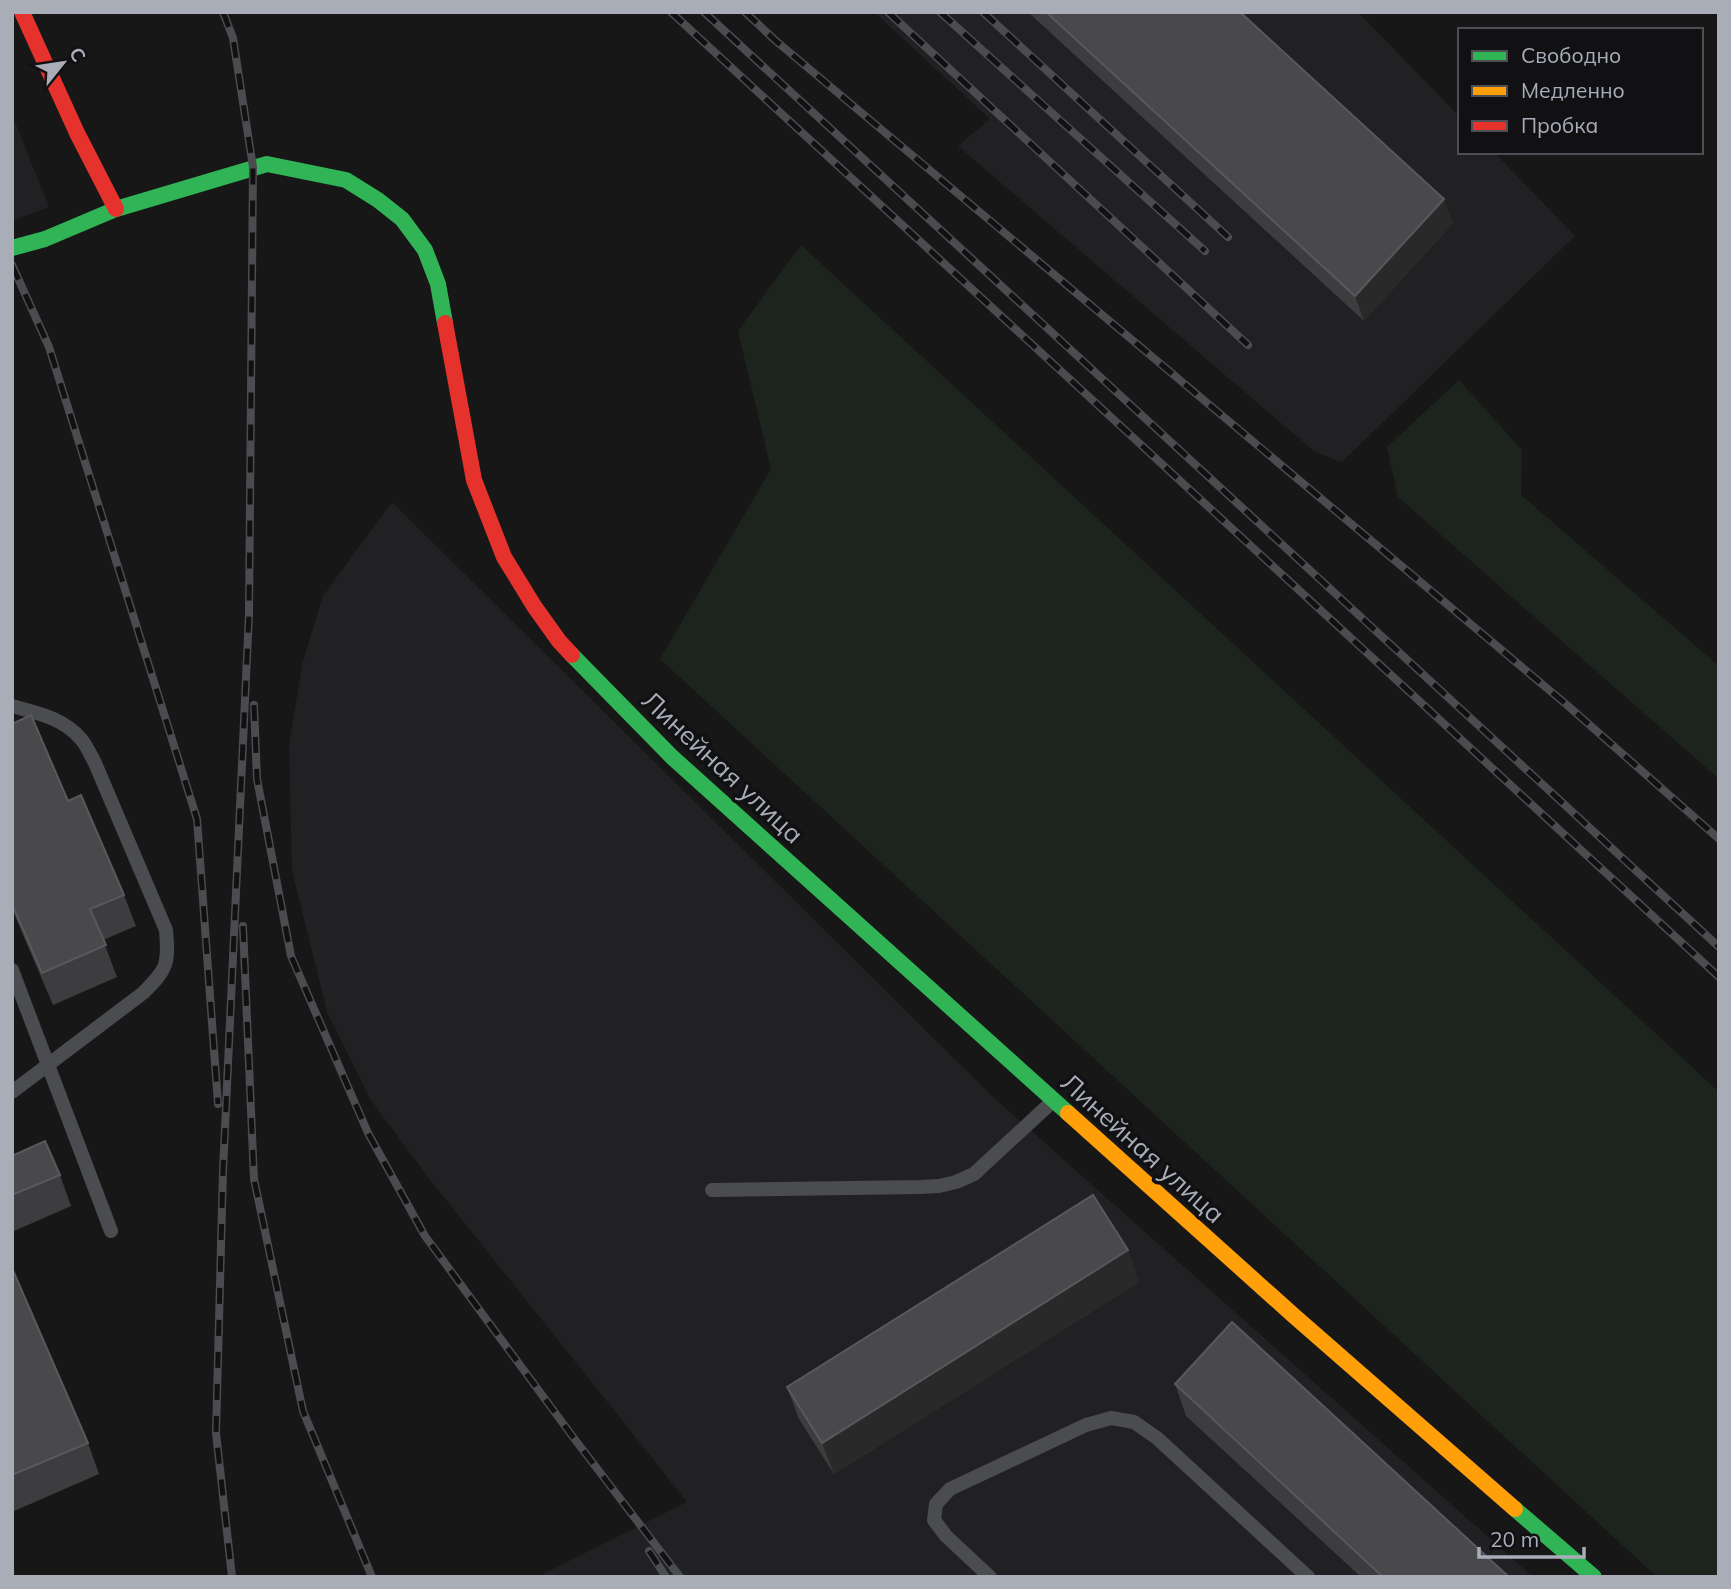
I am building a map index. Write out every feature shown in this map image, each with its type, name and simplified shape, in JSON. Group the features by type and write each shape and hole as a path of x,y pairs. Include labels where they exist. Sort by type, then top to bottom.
{"street":[{"path":"22,12 77,133 116,209"},
{"name":"Линейная улица","path":"12,248 45,239 116,209 267,164 346,180 402,219 425,250 438,284 474,480 504,557 559,641 672,757 1293,1315 1594,1577"}],"lane":[{"path":"12,706 63,723 81,739 95,763 166,930 168,955 161,975 143,993 12,1092"},
{"path":"12,970 111,1231"},
{"path":"712,1190 939,1186 956,1182 974,1174 1054,1100"},
{"path":"990,1577 946,1536 934,1520 936,1504 950,1489 1086,1425 1111,1418 1135,1422 1157,1438 1308,1577"}],"shaded area":[{"path":"874,12 1358,12 1458,115 1458,154 1496,154 1575,236 1342,462 1315,452 958,146 990,119"},
{"path":"12,114 49,207 12,221"},
{"path":"801,245 1719,1092 1719,1577 1657,1577 660,659 771,469 738,331"},
{"path":"1459,380 1522,450 1521,495 1719,666 1719,779 1398,497 1387,447"},
{"path":"392,502 992,1096 1533,1577 537,1577 687,1502 431,1181 370,1099 327,1012 292,871 289,744 303,661 323,596"}],"building":[{"path":"1046,12 1240,12 1444,199 1355,296"},
{"path":"31,715 68,801 81,795 124,895 90,909 106,945 42,973 12,904 12,724"},
{"path":"45,1141 60,1175 12,1195 12,1156"},
{"path":"1093,1195 1128,1250 822,1443 787,1387"},
{"path":"12,1268 88,1443 12,1475"},
{"path":"1232,1322 1509,1577 1383,1577 1175,1384"}],"railway":[{"path":"223,12 233,38 253,167 249,614 223,1171 216,1433 232,1577"},
{"path":"671,12 1719,977"},
{"path":"704,12 1719,947"},
{"path":"745,12 776,41 1567,705 1719,839"},
{"path":"888,12 1248,345"},
{"path":"940,12 1205,251"},
{"path":"983,12 1228,237"},
{"path":"12,265 49,347 197,819 218,1104"},
{"path":"254,705 257,779 291,956 368,1133 425,1236 680,1577"},
{"path":"243,926 254,1179 303,1411 372,1577"},
{"path":"649,1551 666,1577"}],"traffic: fast":[{"path":"12,248 45,239 116,209 267,164 346,180 402,219 425,250 438,284 445,323"},
{"path":"572,655 672,757 1068,1113"},
{"path":"1515,1509 1594,1577"}],"traffic: slow":[{"path":"1068,1113 1515,1509"}],"traffic: jam":[{"path":"22,12 77,133 116,209"},
{"path":"445,323 474,480 504,557 534,606 572,655"}]}
